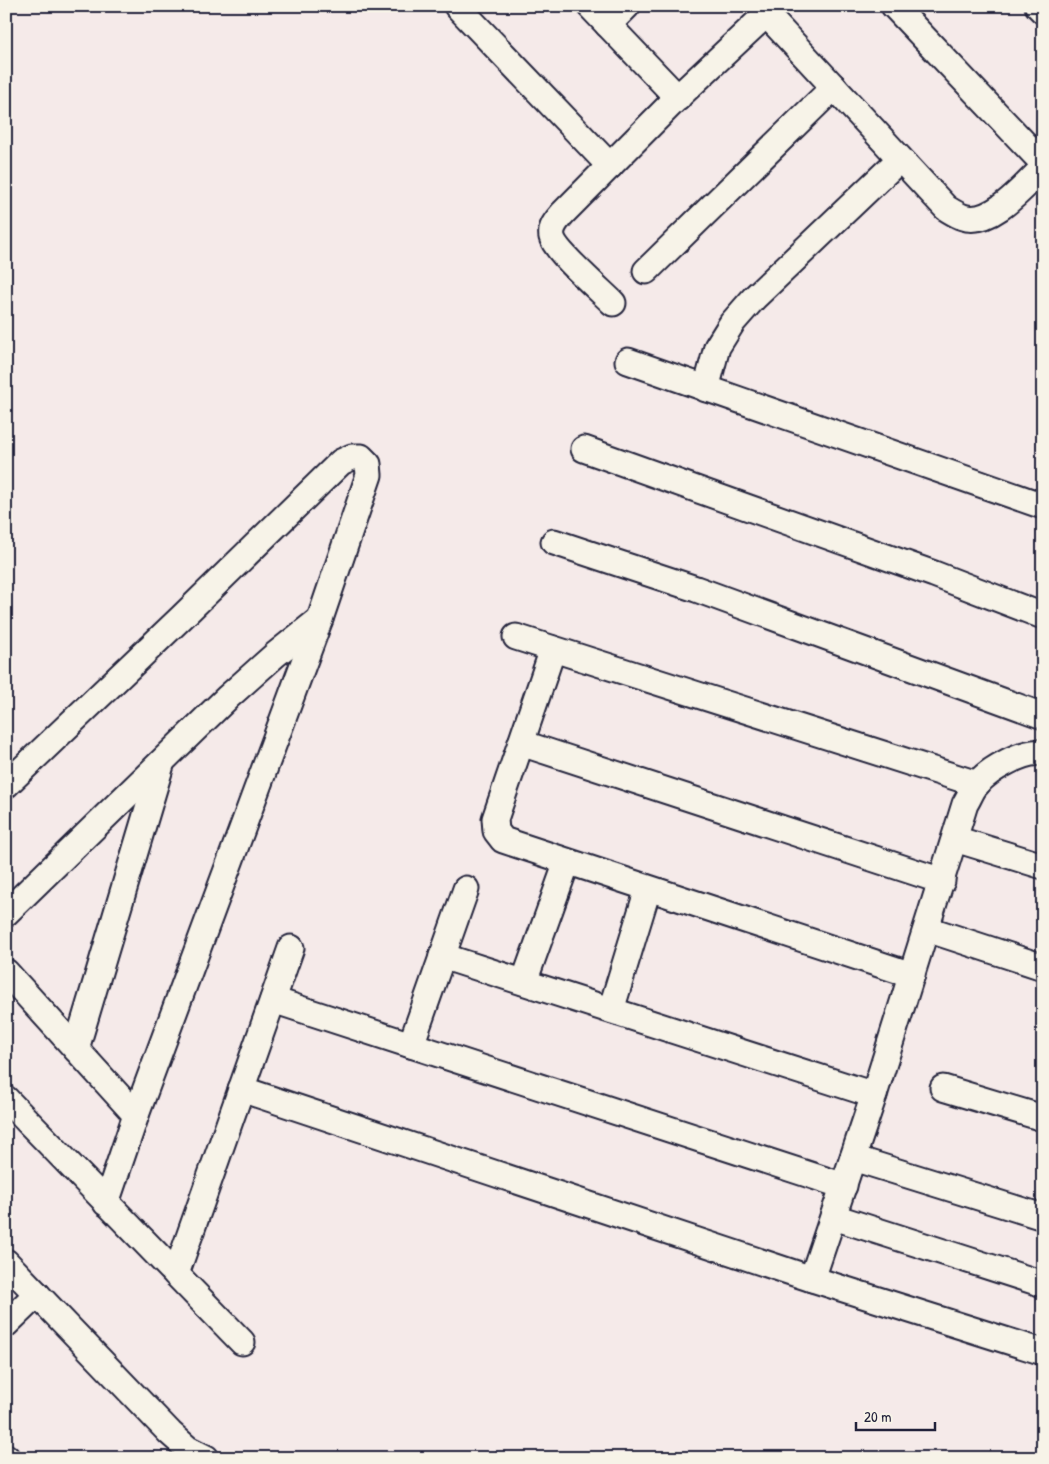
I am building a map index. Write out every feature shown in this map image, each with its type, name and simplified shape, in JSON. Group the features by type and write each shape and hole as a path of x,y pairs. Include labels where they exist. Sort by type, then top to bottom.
{"street":[{"path":"457,6 610,166"},
{"path":"590,6 678,98"},
{"path":"608,25 627,6"},
{"path":"894,6 1043,163"},
{"path":"1038,6 1043,11"},
{"path":"613,303 558,249 552,237 553,225 678,98 771,10 834,87 946,208 964,218 984,218 1004,205 1043,168"},
{"path":"646,271 834,87"},
{"path":"706,389 717,346 732,324 754,298 900,160"},
{"path":"628,361 1043,506"},
{"path":"584,449 924,571 1043,616"},
{"path":"6,785 184,616 341,462 352,456 361,457 368,464 369,475 320,619 136,1115 106,1203"},
{"path":"554,542 696,589 1043,716"},
{"path":"6,913 228,697 275,655 320,619"},
{"path":"516,637 977,784"},
{"path":"553,649 496,819 496,831 504,840 912,975"},
{"path":"812,1279 874,1095 965,804 977,784 992,770 1018,757 1040,752 1043,723"},
{"path":"521,743 942,882"},
{"path":"76,1049 162,763"},
{"path":"955,839 1043,866"},
{"path":"524,982 567,862"},
{"path":"611,1010 648,888"},
{"path":"411,1045 466,889"},
{"path":"927,929 1043,966"},
{"path":"176,1274 291,948"},
{"path":"442,956 874,1095"},
{"path":"6,972 136,1115"},
{"path":"273,1000 844,1186"},
{"path":"943,1088 1043,1118"},
{"path":"241,1089 812,1279 1043,1352"},
{"path":"6,1099 242,1342"},
{"path":"853,1158 1043,1217"},
{"path":"834,1217 1043,1284"},
{"path":"6,1262 193,1455"},
{"path":"6,1324 37,1294"}]}
